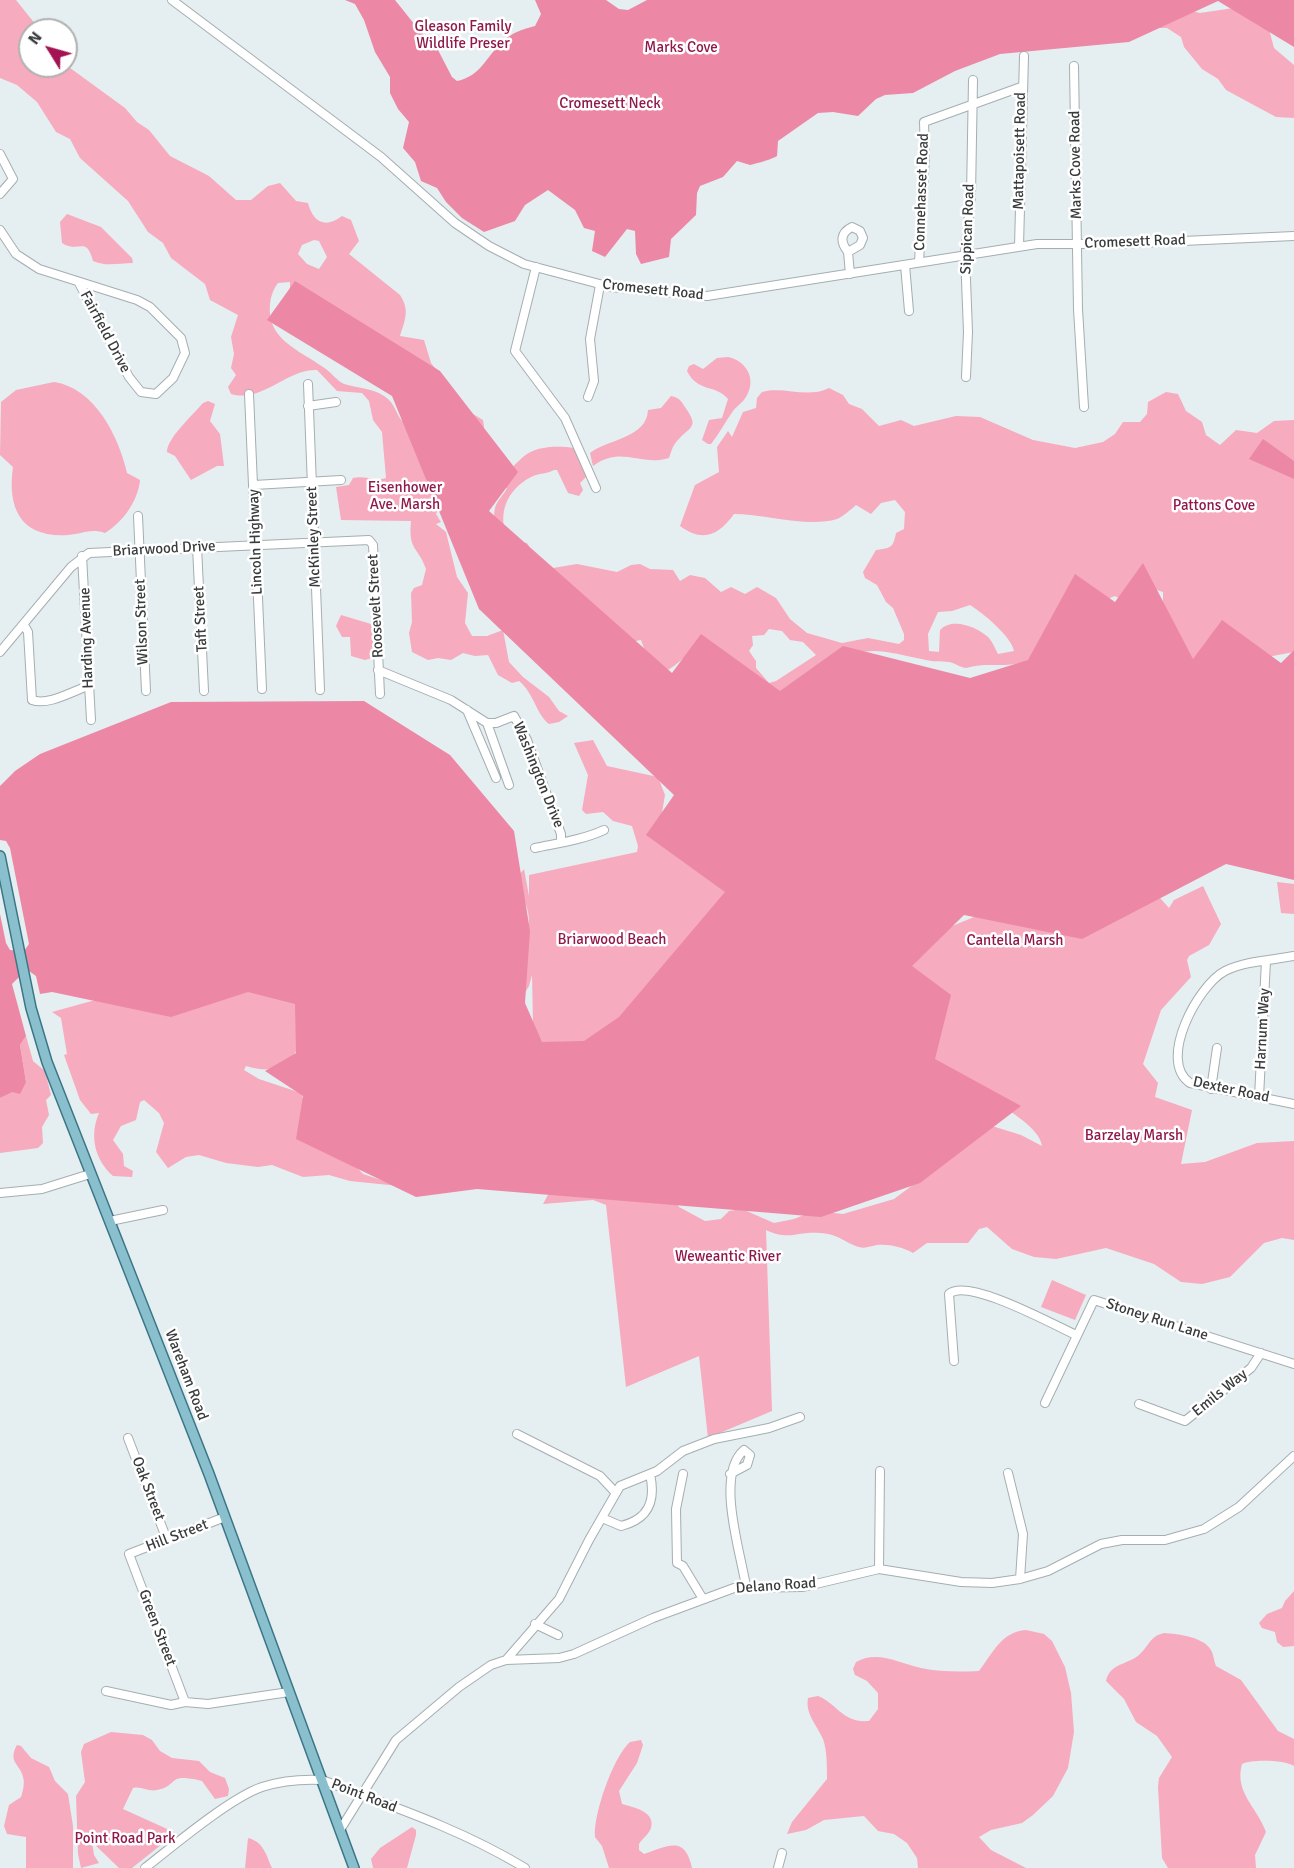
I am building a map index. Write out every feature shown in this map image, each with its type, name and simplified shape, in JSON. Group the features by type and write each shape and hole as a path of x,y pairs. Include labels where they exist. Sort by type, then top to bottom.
{"main road":[{"name":"Wareham Road","path":"0,856 25,976 47,1062 225,1517 354,1868"}],"street":[{"name":"Cromesett Road","path":"172,0 381,157 455,223 489,246 536,267 600,285 662,294 707,296 1019,246 1294,236"},
{"name":"Mattapoisett Road","path":"1019,246 1021,87 1024,56"},
{"name":"Marks Cove Road","path":"1074,66 1084,407"},
{"name":"Sippican Road","path":"966,377 969,332 965,254 971,195 973,80"},
{"path":"973,104 1021,87"},
{"name":"Connehasset Road","path":"919,262 925,155 924,122 973,104"},
{"path":"0,154 9,167 13,179 0,194"},
{"name":"Fairfield Drive","path":"0,230 11,248 24,261 79,283 143,303 181,338 185,346 181,365 156,394 141,392 129,377 79,283"},
{"path":"848,252 850,274"},
{"path":"905,265 909,311"},
{"path":"536,267 515,351 565,418 596,488"},
{"path":"588,397 594,381 590,339 600,285"},
{"name":"McKinley Street","path":"308,384 320,690"},
{"name":"Lincoln Highway","path":"249,394 262,689"},
{"path":"308,406 336,402"},
{"path":"254,485 341,480"},
{"name":"Wilson Street","path":"138,516 146,691"},
{"name":"Briarwood Drive","path":"82,556 89,553 256,544 372,542"},
{"name":"Roosevelt Street","path":"372,542 380,694"},
{"name":"Taft Street","path":"197,547 204,691"},
{"path":"0,652 82,556"},
{"name":"Harding Avenue","path":"82,556 87,600 88,686 91,720"},
{"path":"24,626 28,632 32,700 40,701 58,697 88,686"},
{"name":"Washington Drive","path":"378,670 451,700 487,723 496,723 514,716 561,834 561,840"},
{"path":"467,710 496,778"},
{"path":"487,723 509,785"},
{"path":"535,848 561,840 571,841 604,830"},
{"name":"Dexter Road","path":"1294,956 1223,972 1202,993 1189,1014 1180,1040 1180,1071 1190,1083 1294,1104"},
{"name":"Harnum Way","path":"1259,1097 1266,962"},
{"path":"1211,1089 1217,1048"},
{"path":"0,1193 42,1189 90,1174"},
{"path":"110,1221 163,1210"},
{"path":"954,1361 949,1294 955,1290 984,1293 1076,1335"},
{"name":"Stoney Run Lane","path":"1045,1403 1094,1300 1294,1364"},
{"name":"Emils Way","path":"1139,1404 1185,1421 1251,1368 1261,1353"},
{"path":"506,1660 559,1599 620,1486 650,1474 682,1451 714,1439 769,1428 800,1417"},
{"path":"517,1434 600,1476 616,1493"},
{"name":"Oak Street","path":"128,1438 167,1540"},
{"name":"Delano Road","path":"340,1830 388,1749 405,1730 476,1674 506,1660 559,1658 574,1654 703,1599 743,1587 803,1587 879,1569 961,1582 992,1583 1020,1580 1048,1570 1101,1544 1122,1540 1170,1540 1209,1527 1239,1507 1294,1456"},
{"path":"879,1569 880,1471"},
{"path":"1008,1473 1023,1534 1020,1580"},
{"path":"602,1518 621,1526 639,1521 651,1505 653,1486 650,1474"},
{"path":"683,1474 676,1509 677,1563 683,1566 703,1599"},
{"path":"730,1474 729,1488 744,1581 743,1587"},
{"name":"Hill Street","path":"129,1554 225,1517"},
{"name":"Green Street","path":"129,1554 185,1702"},
{"path":"535,1624 558,1635"},
{"path":"106,1691 171,1705 185,1702 208,1704 289,1692"},
{"name":"Point Road","path":"144,1868 231,1805 261,1787 287,1781 322,1780 450,1828 489,1846 525,1868"},
{"path":"777,1868 782,1853"}],"green space":[{"path":"0,0 16,0 30,18 18,18 18,78 78,78 78,74 125,108 137,122 149,130 170,156 209,176 236,200 251,200 268,186 280,183 296,201 308,203 313,215 320,222 330,222 342,216 351,220 359,241 349,254 400,295 406,310 400,336 424,340 431,363 448,385 451,401 483,420 484,427 480,433 481,443 485,448 494,444 497,470 504,472 512,468 523,457 535,450 555,447 575,448 586,466 587,476 580,483 583,490 579,496 568,493 557,470 554,470 522,482 506,504 503,522 509,541 527,543 538,561 553,568 577,564 617,572 631,565 640,564 650,569 673,570 680,581 690,575 705,578 721,592 731,587 745,594 757,587 776,598 790,619 807,633 842,643 868,638 899,644 904,640 904,634 893,608 886,602 877,585 865,578 863,572 876,550 890,546 894,542 896,533 904,529 905,512 895,500 881,503 871,514 856,505 840,518 825,521 799,521 734,514 716,532 710,534 696,534 680,526 695,485 719,472 717,447 728,431 732,437 743,412 756,408 757,398 762,392 779,390 804,393 829,388 843,395 849,404 862,409 879,426 901,420 914,426 956,416 980,417 1033,440 1075,448 1103,442 1115,434 1123,422 1140,422 1147,414 1148,402 1166,392 1178,394 1186,411 1202,422 1206,435 1220,445 1236,430 1257,433 1274,421 1294,420 1294,652 1267,657 1242,641 1215,637 1194,667 1185,669 1175,660 1163,625 1163,592 1151,588 1147,592 1147,602 1126,602 1115,596 1100,602 1079,603 1063,611 1046,633 1043,649 1045,657 1042,663 966,668 949,662 929,661 888,652 866,651 842,657 820,668 781,694 763,702 755,702 749,679 738,664 726,653 712,647 697,649 671,668 653,673 641,640 631,642 616,637 550,573 533,568 517,558 504,544 495,527 494,518 496,505 507,488 493,484 476,462 479,458 437,396 434,378 404,362 380,358 346,333 333,335 324,327 313,324 309,310 290,298 290,282 278,283 271,298 270,316 279,335 295,349 326,369 341,383 379,393 390,402 402,421 413,420 429,491 442,502 436,514 441,522 436,524 446,532 457,577 468,593 465,623 472,636 487,636 503,630 509,662 523,677 549,697 559,711 568,716 559,722 549,724 524,686 519,681 512,683 498,675 488,655 475,656 463,653 451,660 438,658 428,660 412,652 409,633 412,622 411,593 414,588 422,585 426,569 412,543 411,521 341,520 336,487 349,485 353,478 386,478 382,432 373,420 369,401 362,393 337,391 317,370 295,375 254,394 243,396 231,394 228,387 236,375 231,368 234,354 231,337 238,315 210,300 205,284 171,258 163,243 148,232 128,201 80,158 70,139 56,132 37,102 17,85 0,78","holes":["314,240 319,241 327,257 319,269 307,264 298,254 302,245","970,605 1002,632 1014,651 998,654 988,637 971,627 958,624 951,624 940,630 939,652 929,651 928,634 938,612 952,611","769,629 782,631 790,640 803,642 816,655 776,681 769,683 756,668 756,661 749,651 753,645 752,636 764,635"]},
{"path":"1234,8 1266,18 1274,48 1294,65 1294,118 1276,117 1226,90 1218,79 1202,69 1184,47 1181,37 1167,28 1152,28 1187,10 1200,13"},
{"path":"67,214 101,227 132,258 133,263 98,263 93,261 85,247 73,247 62,243 60,222"},
{"path":"728,357 739,362 747,370 750,387 745,398 733,411 711,444 708,444 702,440 709,420 722,418 728,399 718,391 696,383 687,371 689,366 694,364 703,369 717,358"},
{"path":"54,382 69,386 93,404 103,416 118,444 127,473 140,480 133,503 118,523 105,533 91,531 52,535 39,532 28,526 15,508 12,496 13,467 0,455 1,402 16,390"},
{"path":"671,396 681,401 692,419 692,426 676,443 669,458 649,460 613,457 593,466 590,453 634,432 641,427 648,410 661,408"},
{"path":"208,401 215,404 210,421 220,434 224,466 217,466 191,480 175,456 167,452 168,446 181,427 203,403"},
{"path":"341,615 371,624 376,650 372,658 365,660 351,656 350,637 342,637 336,626"},
{"name":"Briarwood Beach","path":"593,740 607,766 658,777 665,795 659,830 688,841 700,852 731,902 733,917 722,942 699,970 641,1026 610,1047 587,1057 569,1059 546,1051 533,1040 525,1028 517,986 516,966 529,920 518,876 524,869 529,896 529,875 637,852 638,846 632,826 613,821 603,812 586,814 582,810 588,775 574,743","holes":["532,975 533,1024 521,999 529,986"]},
{"path":"1277,882 1294,884 1294,914 1281,913"},
{"path":"1203,886 1221,924 1209,945 1189,956 1187,960 1191,977 1161,1010 1143,1064 1158,1083 1155,1097 1192,1110 1181,1164 1205,1162 1257,1143 1294,1141 1294,1240 1282,1238 1264,1243 1230,1277 1202,1284 1181,1282 1154,1264 1106,1248 1056,1259 1034,1257 1012,1249 987,1227 979,1229 968,1243 927,1243 913,1253 887,1245 861,1248 827,1234 781,1235 766,1230 772,1411 708,1438 699,1356 626,1387 606,1205 593,1200 543,1204 549,1193 672,1196 679,1207 705,1221 721,1219 729,1211 742,1209 774,1223 794,1219 814,1211 843,1214 894,1199 992,1126 1021,1135 1042,1146 1037,1135 1027,1124 1011,1112 993,1100 927,1067 901,974 950,927 974,917 1002,912 1160,898 1169,908 1174,900"},
{"path":"241,991 295,991 309,1031 285,1064 269,1069 246,1066 244,1070 259,1079 301,1093 303,1104 299,1125 300,1137 350,1160 363,1174 399,1186 350,1181 329,1175 303,1177 272,1165 258,1167 226,1163 199,1155 186,1157 168,1168 156,1152 164,1123 159,1113 144,1100 140,1102 136,1120 121,1126 113,1140 123,1154 124,1166 133,1171 132,1177 113,1176 107,1170 98,1155 94,1139 99,1113 91,1114 80,1100 64,1055 67,1054 61,1018 52,1012 99,999"},
{"path":"26,1036 33,1061 45,1071 51,1095 46,1100 49,1115 42,1127 43,1143 38,1148 0,1153 0,1098 26,1082 20,1045"},
{"path":"1052,1280 1086,1295 1075,1320 1041,1307"},
{"path":"1294,1591 1294,1646 1283,1647 1277,1642 1275,1632 1262,1628 1259,1623 1267,1614 1282,1608"},
{"path":"1026,1630 1044,1634 1052,1641 1065,1667 1071,1693 1074,1732 1068,1768 1053,1796 1022,1823 991,1830 979,1837 991,1850 1026,1868 918,1868 917,1858 907,1843 894,1834 878,1831 864,1816 824,1820 806,1830 787,1834 792,1822 827,1779 824,1743 808,1709 808,1698 818,1696 852,1719 869,1721 878,1709 878,1693 867,1681 855,1675 853,1669 856,1662 880,1657 928,1669 979,1671 1004,1639"},
{"path":"1164,1633 1191,1637 1209,1647 1216,1666 1241,1680 1278,1731 1294,1739 1294,1766 1283,1762 1268,1761 1242,1764 1241,1783 1266,1832 1255,1855 1256,1868 1168,1868 1162,1858 1158,1787 1159,1778 1172,1757 1157,1736 1136,1722 1124,1699 1106,1681 1111,1671 1139,1655 1153,1639"},
{"name":"Point Road Park","path":"111,1732 143,1735 152,1740 160,1751 172,1758 199,1761 210,1772 225,1778 229,1789 228,1796 215,1799 202,1781 183,1778 157,1790 133,1788 123,1809 176,1833 132,1868 119,1868 92,1842 94,1855 99,1863 81,1868 78,1854 76,1796 85,1782 81,1752 84,1744"},
{"path":"641,1740 643,1745 637,1763 619,1791 622,1804 637,1808 647,1814 652,1822 650,1830 639,1844 639,1850 644,1854 668,1846 680,1847 689,1858 692,1868 609,1868 602,1846 595,1837 597,1815 605,1787 617,1760 630,1742"},
{"path":"17,1745 21,1746 31,1758 49,1767 55,1781 68,1794 73,1826 73,1868 26,1868 26,1837 7,1834 4,1826 9,1805 21,1797 24,1787 22,1773 13,1755"},
{"path":"412,1827 416,1830 416,1835 407,1868 373,1868 371,1859 380,1848"},
{"path":"248,1838 261,1846 272,1868 245,1868"}],"shaded area":[{"path":"345,0 395,0 438,50 452,77 457,81 465,79 478,70 509,36 535,26 541,14 535,0 606,0 619,9 628,10 647,0 1294,0 1294,47 1218,1 1129,42 1000,54 955,71 913,93 885,95 876,99 858,116 833,112 818,113 778,141 777,156 750,165 737,161 723,177 700,186 697,193 696,215 671,239 669,257 641,264 636,254 635,231 627,229 605,257 592,251 595,231 584,228 575,210 548,190 525,205 515,221 484,232 462,218 446,202 437,188 421,181 415,162 403,148 409,122 398,109 390,93 390,77 375,52 364,20 355,4"},
{"path":"295,281 440,371 518,472 489,511 672,673 701,634 780,691 843,646 970,678 1028,660 1075,574 1115,602 1143,563 1193,659 1222,620 1281,663 1294,650 1294,880 1226,864 1082,939 964,915 912,966 951,995 935,1059 1021,1106 920,1183 821,1217 477,1189 416,1197 296,1139 303,1096 265,1071 296,1053 295,1004 248,992 171,1017 52,992 40,994 36,976 29,971 23,973 12,984 26,1036 20,1045 26,1082 20,1094 12,1092 0,1098 0,914 6,943 10,950 24,951 29,944 10,848 6,841 0,840 0,786 15,771 40,754 171,702 364,701 450,755 514,831 530,931 525,1003 542,1042 584,1041 619,1017 725,892 646,835 674,795 479,609 392,396 267,320"},
{"path":"1263,439 1294,461 1294,479 1249,459"}],"park label":[{"name":"Gleason Family Wildlife Preser","path":"463,36"},
{"name":"Marks Cove","path":"681,48"},
{"name":"Cromesett Neck","path":"610,104"},
{"name":"Eisenhower Ave. Marsh","path":"405,496"},
{"name":"Pattons Cove","path":"1214,506"},
{"name":"Cantella Marsh","path":"1015,941"},
{"name":"Barzelay Marsh","path":"1134,1136"},
{"name":"Weweantic River","path":"728,1257"}]}
